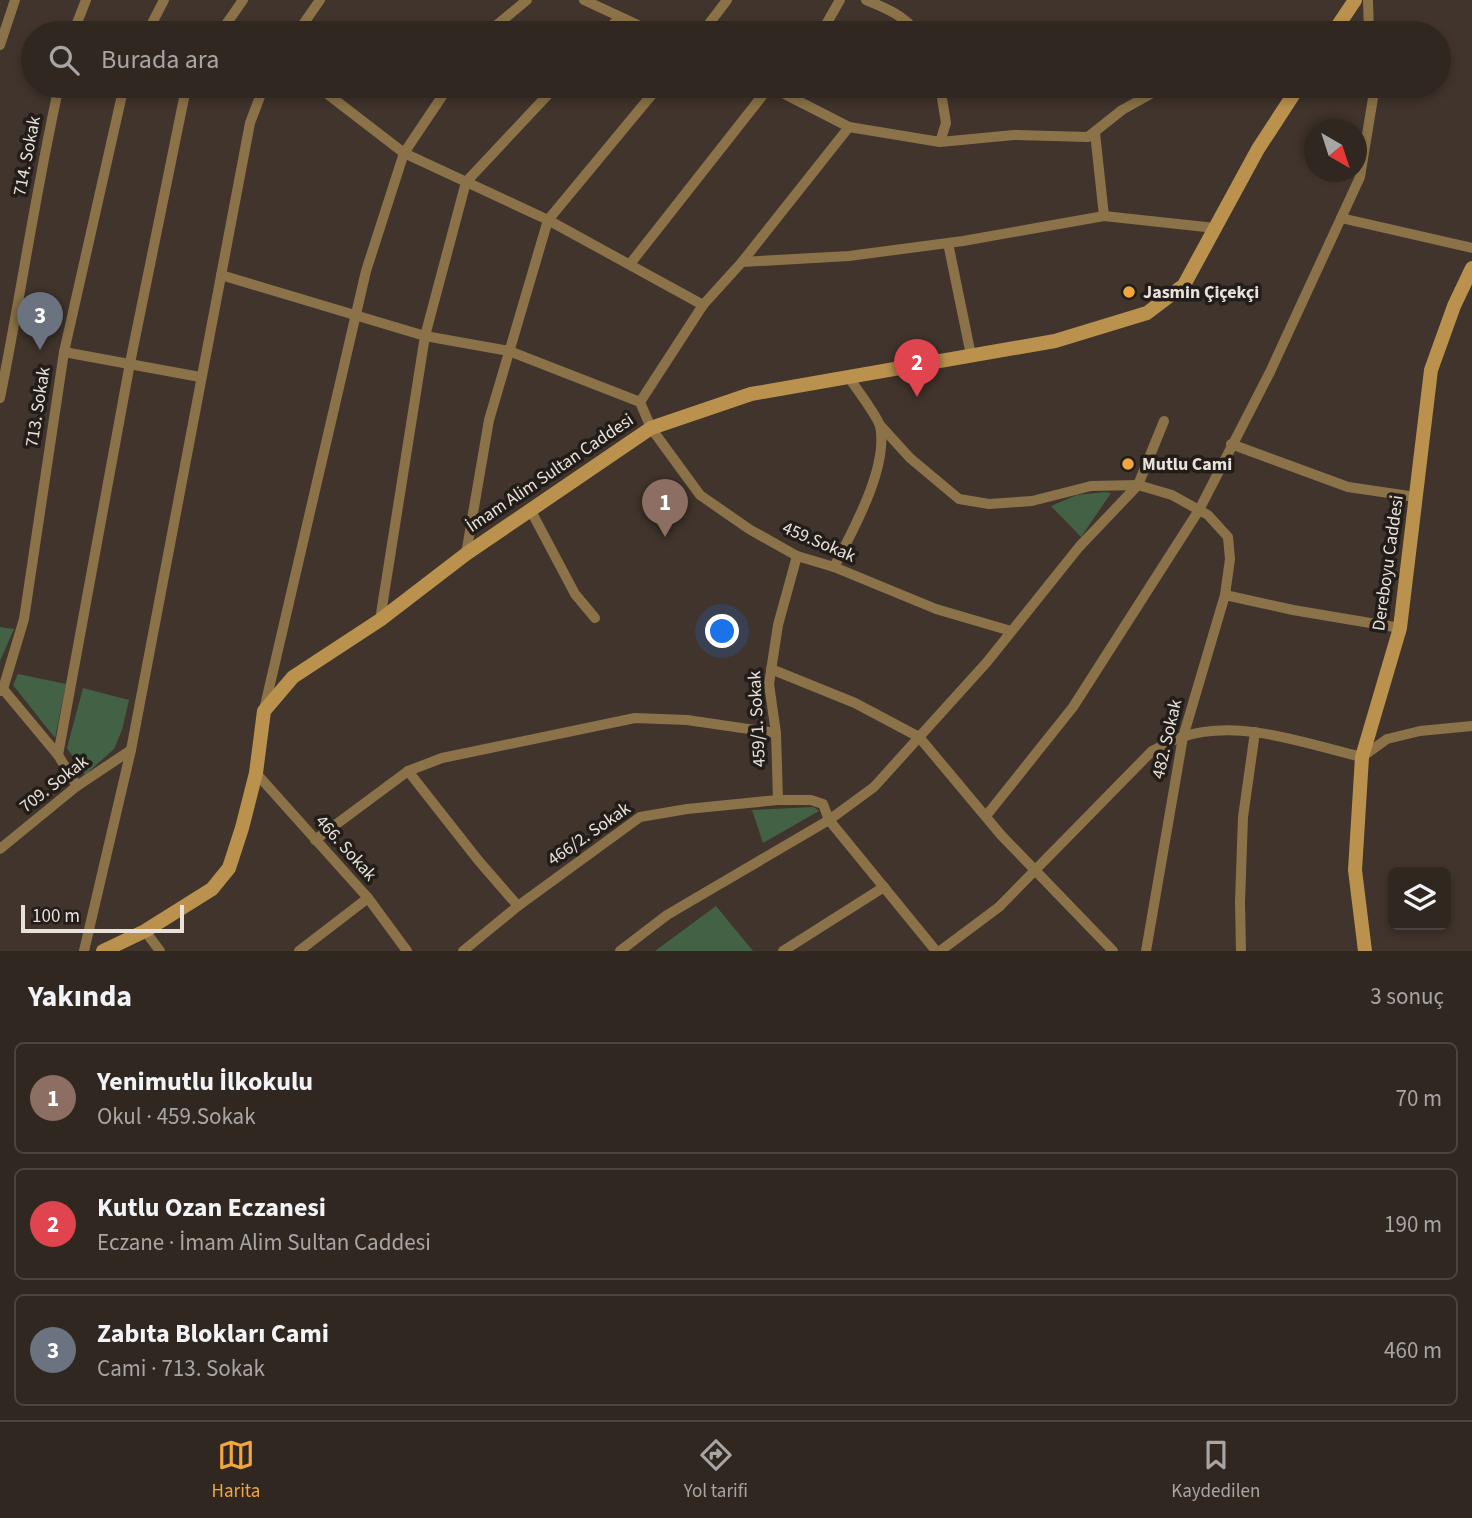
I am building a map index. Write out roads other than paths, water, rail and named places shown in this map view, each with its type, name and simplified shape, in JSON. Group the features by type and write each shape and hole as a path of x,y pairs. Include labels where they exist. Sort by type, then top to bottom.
{"street":[{"path":"0,44 15,0"},
{"path":"78,21 86,0"},
{"path":"153,21 164,0"},
{"path":"228,21 243,0"},
{"path":"305,21 320,0"},
{"path":"502,21 527,0"},
{"path":"584,0 629,21"},
{"path":"711,21 727,0"},
{"path":"828,21 840,0"},
{"path":"866,0 907,21"},
{"path":"1341,21 1355,0"},
{"path":"1368,0 1369,21"},
{"path":"616,21 620,17"},
{"name":"714. Sokak","path":"0,398 56,98"},
{"name":"713. Sokak","path":"1,690 24,619 64,352 121,98"},
{"path":"58,755 130,363 184,98"},
{"path":"84,951 131,750 220,275 250,123 259,98"},
{"path":"333,98 404,153 548,220 704,305"},
{"path":"103,951 145,931 212,889 229,868 256,773 264,711 366,271 404,153 441,98"},
{"path":"380,620 425,336 466,182 545,98"},
{"path":"467,554 489,420 548,220 649,98"},
{"path":"630,264 761,98"},
{"path":"803,98 849,127 940,142 1014,135 1088,137 1122,110 1144,98"},
{"path":"940,142 946,123 942,98"},
{"name":"İmam Alim Sultan Caddesi","path":"264,711 293,677 380,620 467,554 650,428 751,394 1055,341 1147,313 1184,285 1258,149 1291,98"},
{"path":"986,817 1073,707 1199,510 1270,372 1360,177 1373,98"},
{"path":"220,275 425,336 509,351 640,402 704,305 742,262 849,127"},
{"path":"1095,133 1104,216"},
{"path":"742,262 849,256 948,243 1104,216 1215,228"},
{"path":"1341,218 1472,248"},
{"path":"948,243 971,355"},
{"name":"Dereboyu Caddesi","path":"1365,951 1354,870 1363,757 1401,628 1431,370 1454,306 1472,268"},
{"path":"64,352 200,377"},
{"path":"848,376 880,425 910,458 959,499 989,504 1032,501 1091,486 1138,485 1172,495 1199,510"},
{"name":"459.Sokak","path":"640,402 650,428 700,495 750,529 797,556 834,567 936,609 1011,631"},
{"path":"620,951 667,915 830,820 874,787 1011,631 1079,547 1138,485 1164,421"},
{"path":"834,567 874,483 880,425"},
{"path":"1231,444 1348,487 1416,497"},
{"name":"482. Sokak","path":"1146,951 1182,737 1225,595 1230,559 1228,537 1208,515 1199,510"},
{"path":"531,511 575,594 595,618"},
{"name":"459/1. Sokak","path":"778,800 776,733 769,684 778,625 797,556"},
{"path":"1225,595 1293,610 1401,628"},
{"path":"771,669 855,703 919,737 1001,835 1114,951"},
{"path":"1,690 58,755 77,786"},
{"path":"315,840 408,771 442,758 635,718 687,720 776,733"},
{"path":"830,820 938,951 999,907 1152,751 1182,737 1224,731 1255,732 1363,757 1388,739 1420,731 1472,726"},
{"path":"1241,951 1243,817 1255,732"},
{"name":"709. Sokak","path":"0,849 77,786 131,750"},
{"path":"408,771 518,906"},
{"name":"466. Sokak","path":"256,773 368,898 407,951"},
{"name":"466/2. Sokak","path":"463,951 518,906 640,817 687,809 778,800 811,800 823,804 830,820"},
{"path":"783,951 884,887"},
{"path":"299,951 368,898"},
{"path":"145,931 160,951"}],"place":[{"name":"Jasmin Çiçekçi","path":"1129,292"},
{"name":"Zabıta Blokları Cami","path":"40,350"},
{"name":"Kutlu Ozan Eczanesi","path":"917,397"},
{"name":"Mutlu Cami","path":"1128,464"},
{"name":"Yenimutlu İlkokulu","path":"665,537"}]}
